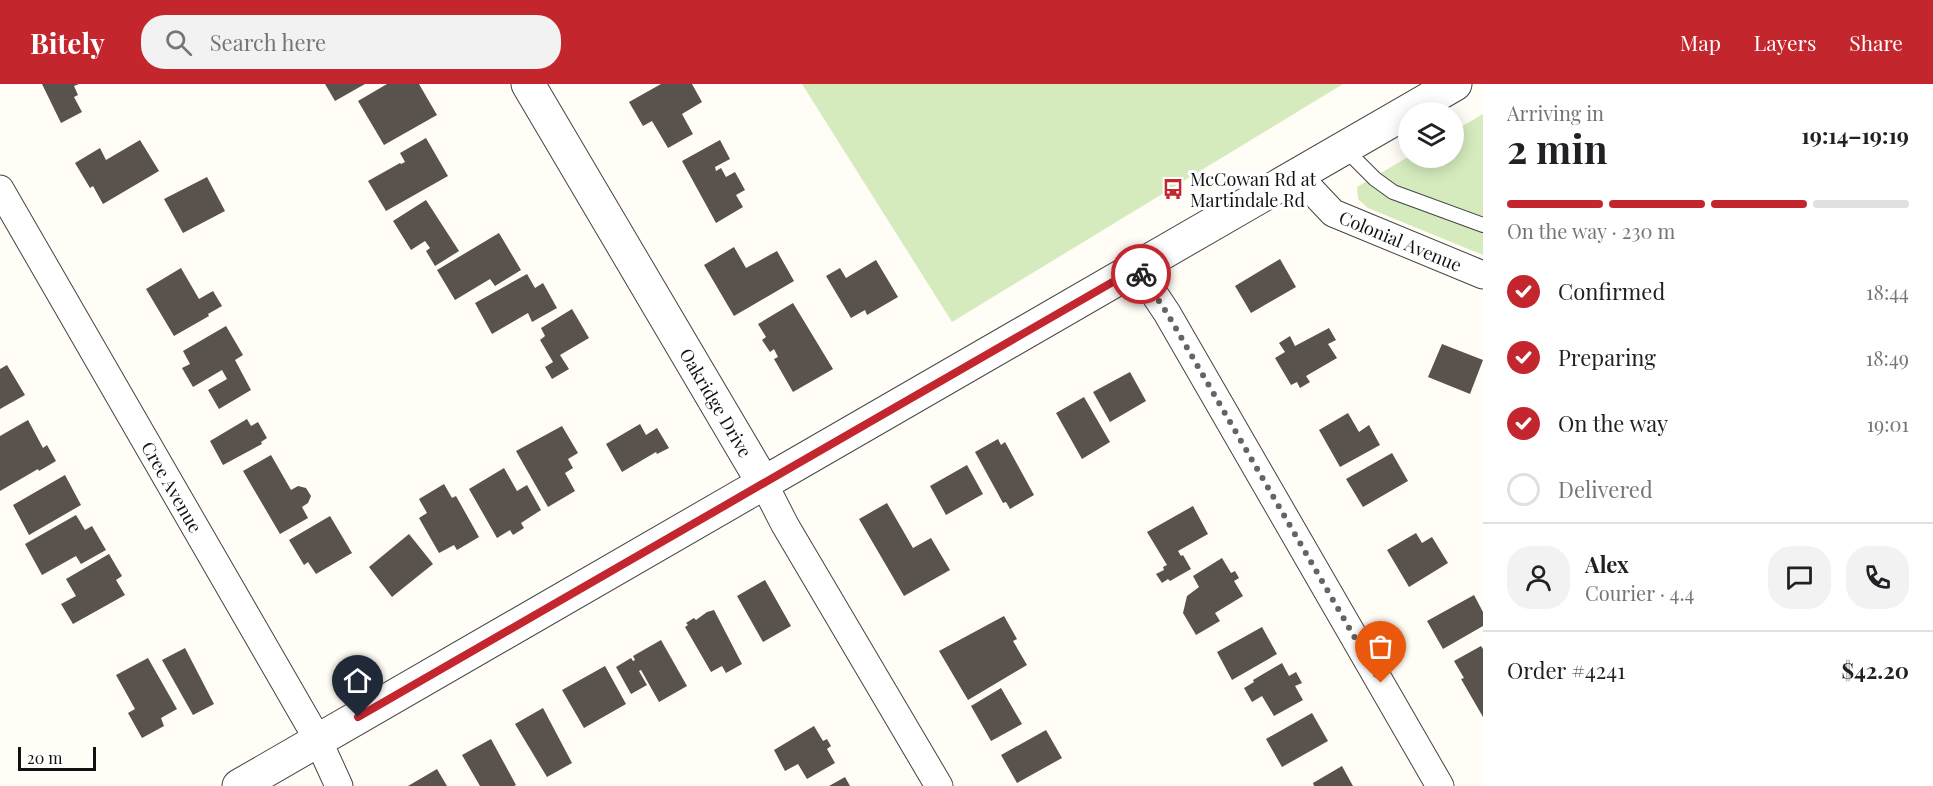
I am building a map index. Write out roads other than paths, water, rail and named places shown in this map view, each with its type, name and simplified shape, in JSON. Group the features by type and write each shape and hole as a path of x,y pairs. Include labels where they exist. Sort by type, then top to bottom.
{"street":[{"name":"Oakridge Drive","path":"528,84 939,786"},
{"path":"239,786 1455,84"},
{"name":"Colonial Avenue","path":"1298,176 1334,213 1483,275"},
{"name":"Cree Avenue","path":"0,189 318,740 339,786"},
{"path":"1137,268 1167,313 1440,786"}],"lane":[{"path":"1344,148 1375,179 1393,192 1483,225"}],"place":[{"name":"McCowan Rd at Martindale Rd","path":"1173,189"}]}
